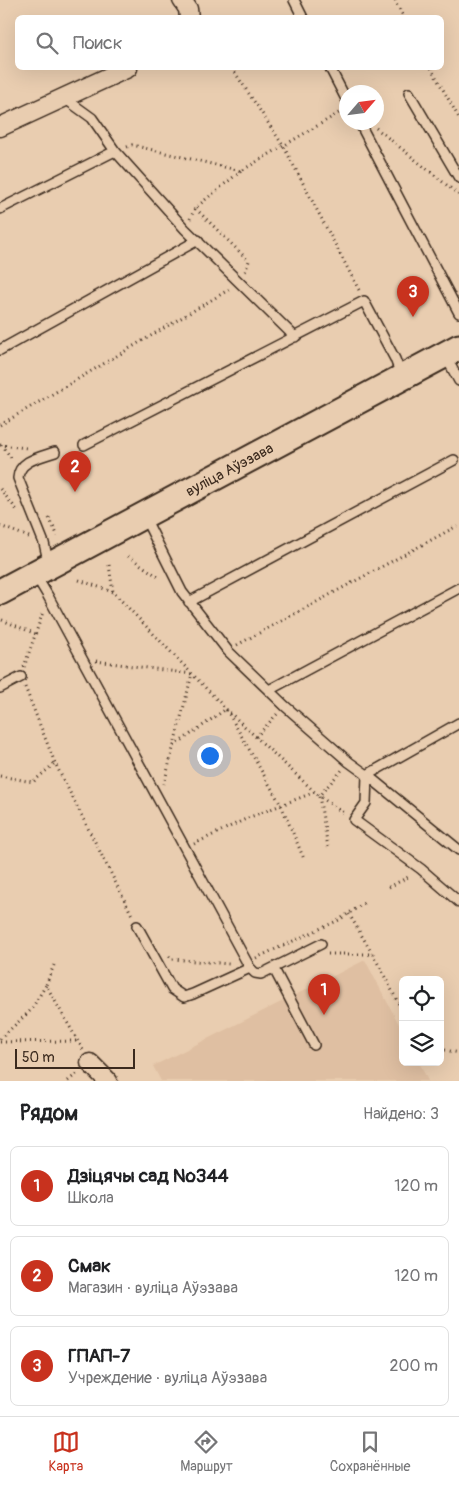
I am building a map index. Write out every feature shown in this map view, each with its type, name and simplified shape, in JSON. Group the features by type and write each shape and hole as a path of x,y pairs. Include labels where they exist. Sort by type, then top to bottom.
{"street":[{"path":"182,0 188,9 189,15"},
{"path":"0,127 123,70"},
{"name":"вуліца Аўэзава","path":"0,592 452,351"},
{"path":"90,1063 108,1081"}],"lane":[{"path":"294,0 302,15"},
{"path":"331,70 339,85"},
{"path":"409,93 459,178"},
{"path":"62,97 92,118 115,151 198,240 295,337"},
{"path":"363,130 459,313"},
{"path":"0,209 115,151"},
{"path":"0,350 198,240"},
{"path":"84,445 364,301 395,359 402,377"},
{"path":"452,351 459,381"},
{"path":"55,452 25,463 18,472 18,478 44,543 42,569 48,596 82,659 248,965 255,973 261,974 321,944"},
{"path":"189,602 454,460"},
{"path":"143,515 182,592 228,650 285,706 349,762 367,774 459,850"},
{"path":"269,690 459,588"},
{"path":"0,688 21,677"},
{"path":"367,774 459,723"},
{"path":"367,774 366,803 354,820 421,869 459,902"},
{"path":"137,926 172,989 184,997 248,965"},
{"path":"274,969 314,1045"}],"path":[{"path":"395,0 402,15"},
{"path":"233,70 284,147 364,301"},
{"path":"432,70 459,118"},
{"path":"0,425 240,283 249,261 195,208 241,171 339,113"},
{"path":"380,130 459,195"},
{"path":"115,151 132,146 241,171"},
{"path":"228,650 458,527"},
{"path":"128,556 182,592"},
{"path":"109,565 113,592"},
{"path":"79,580 113,592 226,709 319,796 354,820"},
{"path":"48,596 21,677 55,763 137,926"},
{"path":"2,620 36,634"},
{"path":"82,659 192,674"},
{"path":"160,802 192,674"},
{"path":"256,737 285,706"},
{"path":"174,746 226,709"},
{"path":"226,709 281,805 304,859"},
{"path":"319,796 349,762"},
{"path":"0,776 33,782 55,763"},
{"path":"185,848 250,817 315,792"},
{"path":"319,796 328,847"},
{"path":"389,887 421,869"},
{"path":"165,952 172,959 248,965 270,952 339,920 364,903"},
{"path":"349,914 373,954 399,1004"},
{"path":"270,952 373,954"},
{"path":"0,1041 31,1010 46,986 54,965"},
{"path":"46,986 90,1063"},
{"path":"0,1041 78,1041"},
{"path":"444,1050 459,1053"}],"shaded area":[{"path":"365,960 399,1024 399,1066 421,1066 428,1081 161,1081 153,1066"}],"place":[{"name":"ГПАП-7","path":"413,317"},
{"name":"Смак","path":"75,492"},
{"name":"Дзіцячы сад №344","path":"324,1015"}]}
